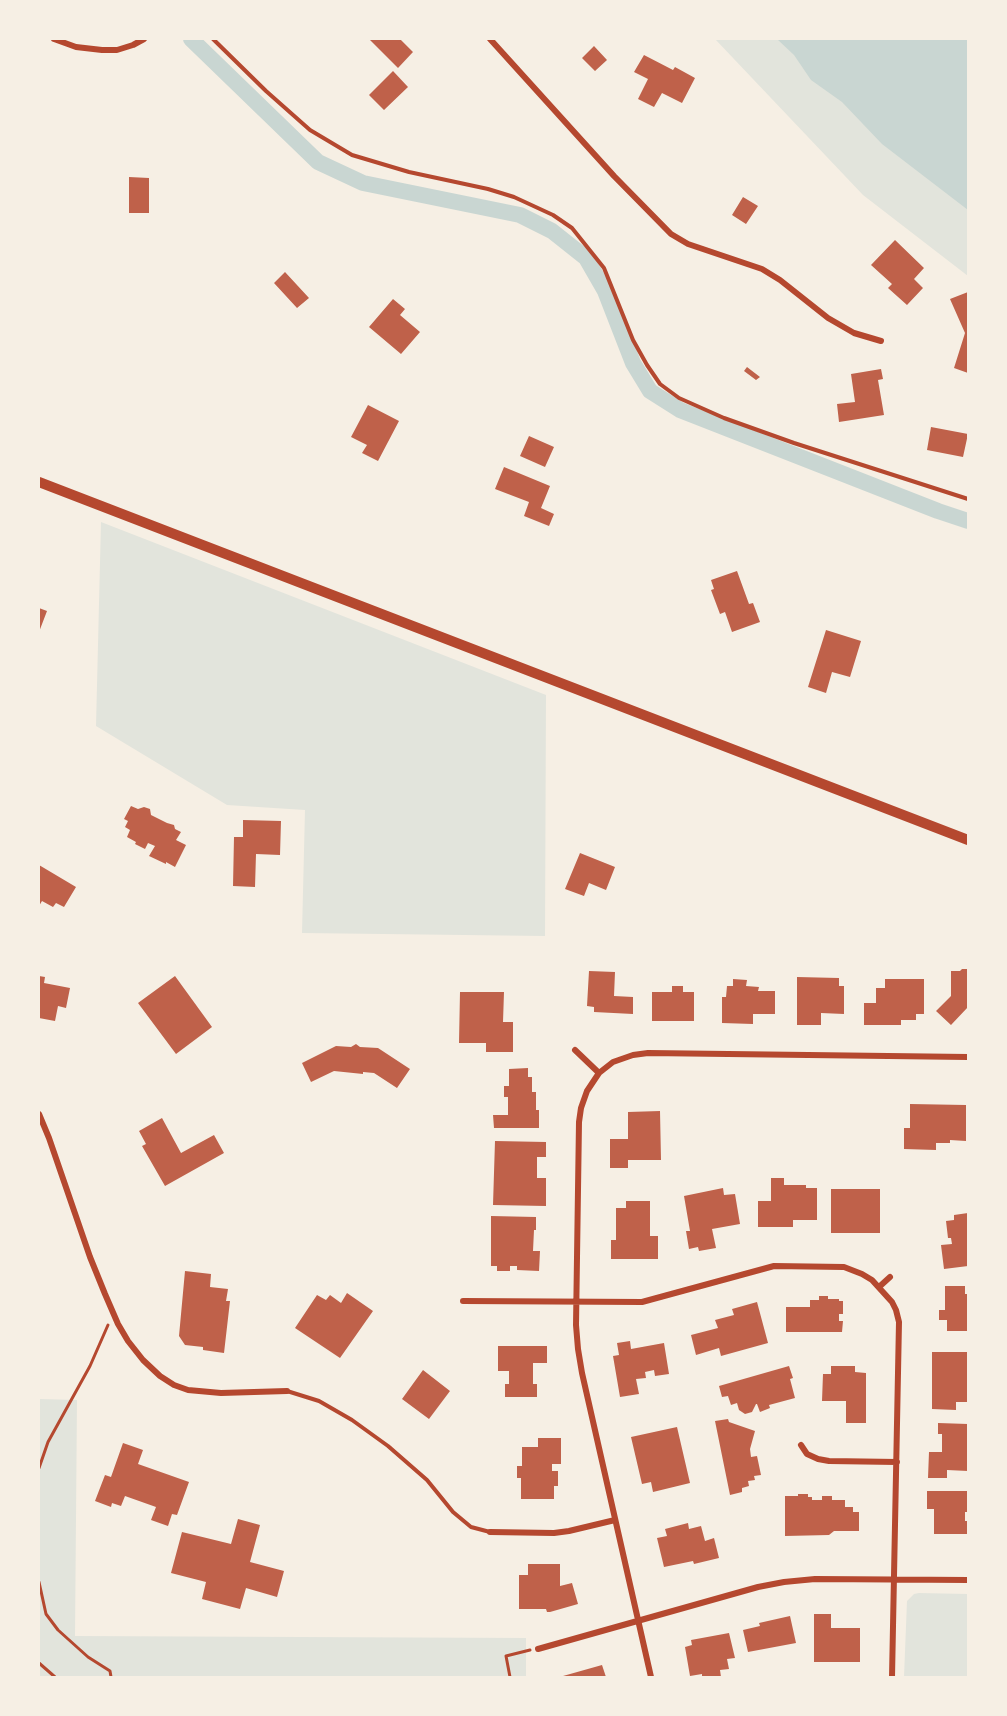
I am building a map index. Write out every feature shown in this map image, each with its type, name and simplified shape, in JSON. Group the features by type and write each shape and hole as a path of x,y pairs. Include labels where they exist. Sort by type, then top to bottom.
{"main road":[{"path":"39,482 968,840"}],"street":[{"path":"54,39 76,47 102,50 117,50 144,39"},
{"path":"490,39 614,176 671,234 688,244 762,269 780,280 828,318 854,333 881,341"},
{"path":"575,1050 599,1073"},
{"path":"651,1677 582,1373 576,1325 579,1122 583,1099 592,1081 599,1073 622,1058 633,1054 648,1053 968,1057"},
{"path":"39,1114 90,1257 113,1312 128,1341 143,1360 174,1385 203,1393 287,1391"},
{"path":"463,1301 632,1303 651,1300 774,1266 844,1268 862,1274 879,1287 892,1302 899,1322 892,1677"},
{"path":"879,1287 890,1277"},
{"path":"801,1445 807,1454 818,1459 897,1462"},
{"path":"490,1532 554,1533 615,1520"},
{"path":"537,1649 758,1587 784,1582 815,1579 968,1580"}],"lane":[{"path":"213,39 310,130 352,154 410,172 514,196 554,215 572,228 604,268 633,340 647,365 660,384 679,398 724,418 794,443 968,499"},
{"path":"287,1391 319,1401 352,1420 388,1446 427,1480 453,1512 471,1527 490,1532"}],"path":[{"path":"39,1468 48,1442 90,1366 113,1312"},
{"path":"39,1582 46,1614 58,1630 88,1657 110,1671 111,1677"},
{"path":"510,1677 506,1656 537,1649"},
{"path":"39,1663 55,1677"}],"shaded area":[{"path":"715,39 851,39 968,168 968,276 863,195"},
{"path":"777,39 968,39 968,210 882,144 842,102 811,80 794,55"},
{"path":"101,522 546,695 545,936 302,933 305,810 227,805 96,726"},
{"path":"39,1399 77,1400 75,1636 526,1638 526,1677 39,1677"},
{"path":"914,1594 968,1594 968,1677 904,1677 907,1601"}],"building":[{"path":"369,39 400,39 413,52 398,68"},
{"path":"594,46 607,60 595,71 582,58"},
{"path":"644,55 673,70 675,67 695,78 682,103 662,93 654,107 638,99 648,79 634,72"},
{"path":"393,71 408,87 384,110 369,95"},
{"path":"129,177 149,178 149,213 129,213"},
{"path":"743,197 758,206 746,224 732,215"},
{"path":"895,240 924,268 914,279 923,288 907,305 888,288 892,284 871,265"},
{"path":"285,272 309,298 297,308 274,283"},
{"path":"968,292 968,373 954,368 965,333 950,299"},
{"path":"393,299 405,309 400,315 420,332 401,354 369,327"},
{"path":"747,367 760,377 756,380 744,371"},
{"path":"881,369 883,379 878,380 884,415 839,422 837,404 855,402 851,374"},
{"path":"368,405 399,421 378,461 362,453 367,445 351,437"},
{"path":"931,427 968,434 963,457 927,450"},
{"path":"529,436 554,447 545,467 520,456"},
{"path":"504,467 550,486 541,508 554,514 549,526 524,516 529,502 495,489"},
{"path":"737,571 749,604 753,603 760,622 732,632 725,612 720,614 711,590 714,589 711,580"},
{"path":"39,608 47,611 39,632"},
{"path":"826,630 861,641 850,677 832,672 826,693 808,687"},
{"path":"131,806 138,809 144,807 150,809 151,815 174,825 175,829 181,832 176,840 186,845 175,867 149,856 155,846 148,843 145,849 127,837 130,830 125,827 128,821 124,819"},
{"path":"243,820 281,821 280,855 256,854 255,887 233,886 234,837 243,837"},
{"path":"580,853 615,867 606,890 589,883 584,896 565,889"},
{"path":"39,865 76,887 64,907 56,903 53,907 42,901 39,906"},
{"path":"968,969 968,1007 951,1025 936,1011 951,996 951,971"},
{"path":"589,971 615,972 614,996 633,997 633,1014 594,1012 594,1007 587,1006"},
{"path":"39,976 45,977 44,983 70,988 66,1008 58,1006 55,1021 39,1018"},
{"path":"175,976 212,1027 176,1054 138,1003"},
{"path":"797,977 839,978 839,986 844,986 844,1014 821,1013 821,1025 797,1025"},
{"path":"733,979 747,980 746,986 759,987 758,991 775,991 775,1014 753,1014 753,1024 722,1023 722,997 726,997 727,986 733,986"},
{"path":"885,979 924,979 924,1014 916,1014 916,1020 901,1020 901,1025 864,1025 864,1003 876,1003 876,988 885,988"},
{"path":"672,986 683,986 683,992 694,992 694,1021 652,1021 652,992 672,992"},
{"path":"460,992 504,992 503,1022 513,1022 513,1052 486,1052 486,1043 459,1043"},
{"path":"356,1044 360,1047 378,1048 410,1069 397,1088 374,1073 363,1072 363,1074 334,1071 311,1082 302,1063 336,1046 351,1047"},
{"path":"528,1068 528,1077 532,1077 532,1092 536,1092 539,1128 494,1128 493,1115 508,1115 508,1097 504,1097 504,1086 509,1086 509,1069"},
{"path":"910,1104 966,1105 966,1141 950,1140 950,1143 936,1143 936,1150 904,1149 904,1128 910,1128"},
{"path":"660,1111 661,1160 628,1160 628,1168 610,1168 610,1139 628,1139 628,1112"},
{"path":"162,1118 181,1153 214,1135 224,1153 165,1186 142,1146 146,1144 139,1131"},
{"path":"495,1141 546,1142 546,1157 537,1157 537,1178 546,1178 546,1206 493,1205"},
{"path":"771,1178 784,1178 784,1185 806,1185 806,1188 817,1188 817,1220 793,1220 793,1227 758,1227 758,1201 771,1201"},
{"path":"723,1188 724,1195 735,1194 740,1224 712,1229 716,1248 699,1251 698,1247 689,1249 686,1231 690,1231 684,1196"},
{"path":"831,1189 880,1189 880,1233 831,1233"},
{"path":"626,1201 650,1201 650,1236 658,1236 658,1259 611,1259 611,1240 616,1240 616,1208 626,1208"},
{"path":"968,1213 968,1266 944,1269 941,1245 952,1244 951,1238 948,1238 946,1221 954,1220 954,1215"},
{"path":"491,1216 536,1217 533,1251 540,1251 539,1271 517,1270 517,1266 510,1266 510,1271 497,1271 497,1266 491,1266"},
{"path":"185,1271 211,1274 210,1287 228,1289 226,1301 230,1301 224,1353 185,1345 179,1336"},
{"path":"945,1286 965,1286 965,1294 968,1294 968,1331 947,1331 947,1320 939,1320 939,1310 945,1310"},
{"path":"347,1293 373,1311 340,1358 295,1328 317,1295 326,1300 330,1295 341,1303"},
{"path":"819,1296 828,1296 828,1299 843,1301 843,1314 839,1314 839,1321 843,1321 842,1332 786,1332 786,1307 810,1307 810,1300 819,1300"},
{"path":"757,1302 768,1343 721,1356 719,1348 696,1355 691,1335 718,1328 715,1320 734,1315 732,1309"},
{"path":"630,1341 631,1349 664,1343 669,1374 655,1376 654,1370 645,1372 646,1378 636,1379 639,1394 620,1397 613,1356 619,1355 617,1343"},
{"path":"498,1346 547,1346 547,1363 533,1363 533,1384 537,1384 537,1397 505,1397 505,1384 509,1384 509,1371 498,1371"},
{"path":"932,1352 968,1352 968,1402 956,1402 956,1410 932,1409"},
{"path":"789,1366 795,1398 769,1405 770,1408 760,1412 756,1404 752,1412 745,1414 739,1410 737,1403 731,1405 728,1396 722,1397 719,1386"},
{"path":"831,1366 855,1366 855,1372 866,1373 866,1423 846,1423 846,1401 822,1401 823,1374 831,1374"},
{"path":"423,1370 450,1391 429,1419 402,1399"},
{"path":"728,1419 729,1422 755,1431 750,1449 751,1457 757,1456 761,1475 754,1476 755,1480 748,1481 749,1486 742,1488 742,1492 730,1495 715,1421"},
{"path":"938,1423 968,1424 968,1471 947,1470 947,1478 928,1478 929,1452 942,1452 942,1434 938,1434"},
{"path":"677,1427 690,1483 653,1492 651,1482 642,1484 631,1437"},
{"path":"538,1438 561,1438 561,1464 552,1464 552,1471 558,1471 558,1486 554,1486 554,1499 521,1499 521,1478 517,1478 517,1466 522,1466 522,1447 538,1447"},
{"path":"123,1443 143,1450 138,1464 189,1482 177,1515 172,1514 168,1526 151,1520 156,1507 125,1496 121,1506 112,1503 111,1507 95,1501 105,1475 111,1477"},
{"path":"927,1491 968,1491 968,1512 965,1512 965,1521 968,1521 968,1534 934,1534 934,1509 927,1509"},
{"path":"798,1494 808,1494 812,1500 822,1500 822,1496 832,1496 832,1500 845,1500 845,1507 853,1507 853,1512 859,1512 859,1531 834,1531 829,1535 785,1536 785,1496 798,1496"},
{"path":"238,1519 260,1525 250,1562 284,1571 277,1597 246,1588 240,1609 202,1599 206,1582 171,1573 182,1532 231,1544"},
{"path":"688,1523 689,1529 701,1526 705,1541 714,1538 719,1558 694,1564 693,1561 664,1567 657,1538 667,1536 665,1529"},
{"path":"528,1564 560,1564 560,1586 572,1583 578,1604 550,1612 546,1609 519,1609 519,1575 528,1575"},
{"path":"814,1614 831,1614 831,1628 860,1628 860,1662 814,1662"},
{"path":"790,1616 796,1643 748,1652 743,1630 760,1626 759,1623"},
{"path":"729,1633 735,1658 727,1659 729,1669 720,1670 721,1677 702,1677 702,1674 690,1676 685,1647 692,1645 691,1640"},
{"path":"602,1665 606,1677 563,1677 563,1676"}],"waterway":[{"path":"191,39 318,162 363,183 520,215 552,231 586,258 605,291 633,363 650,391 680,410 968,521"}]}
